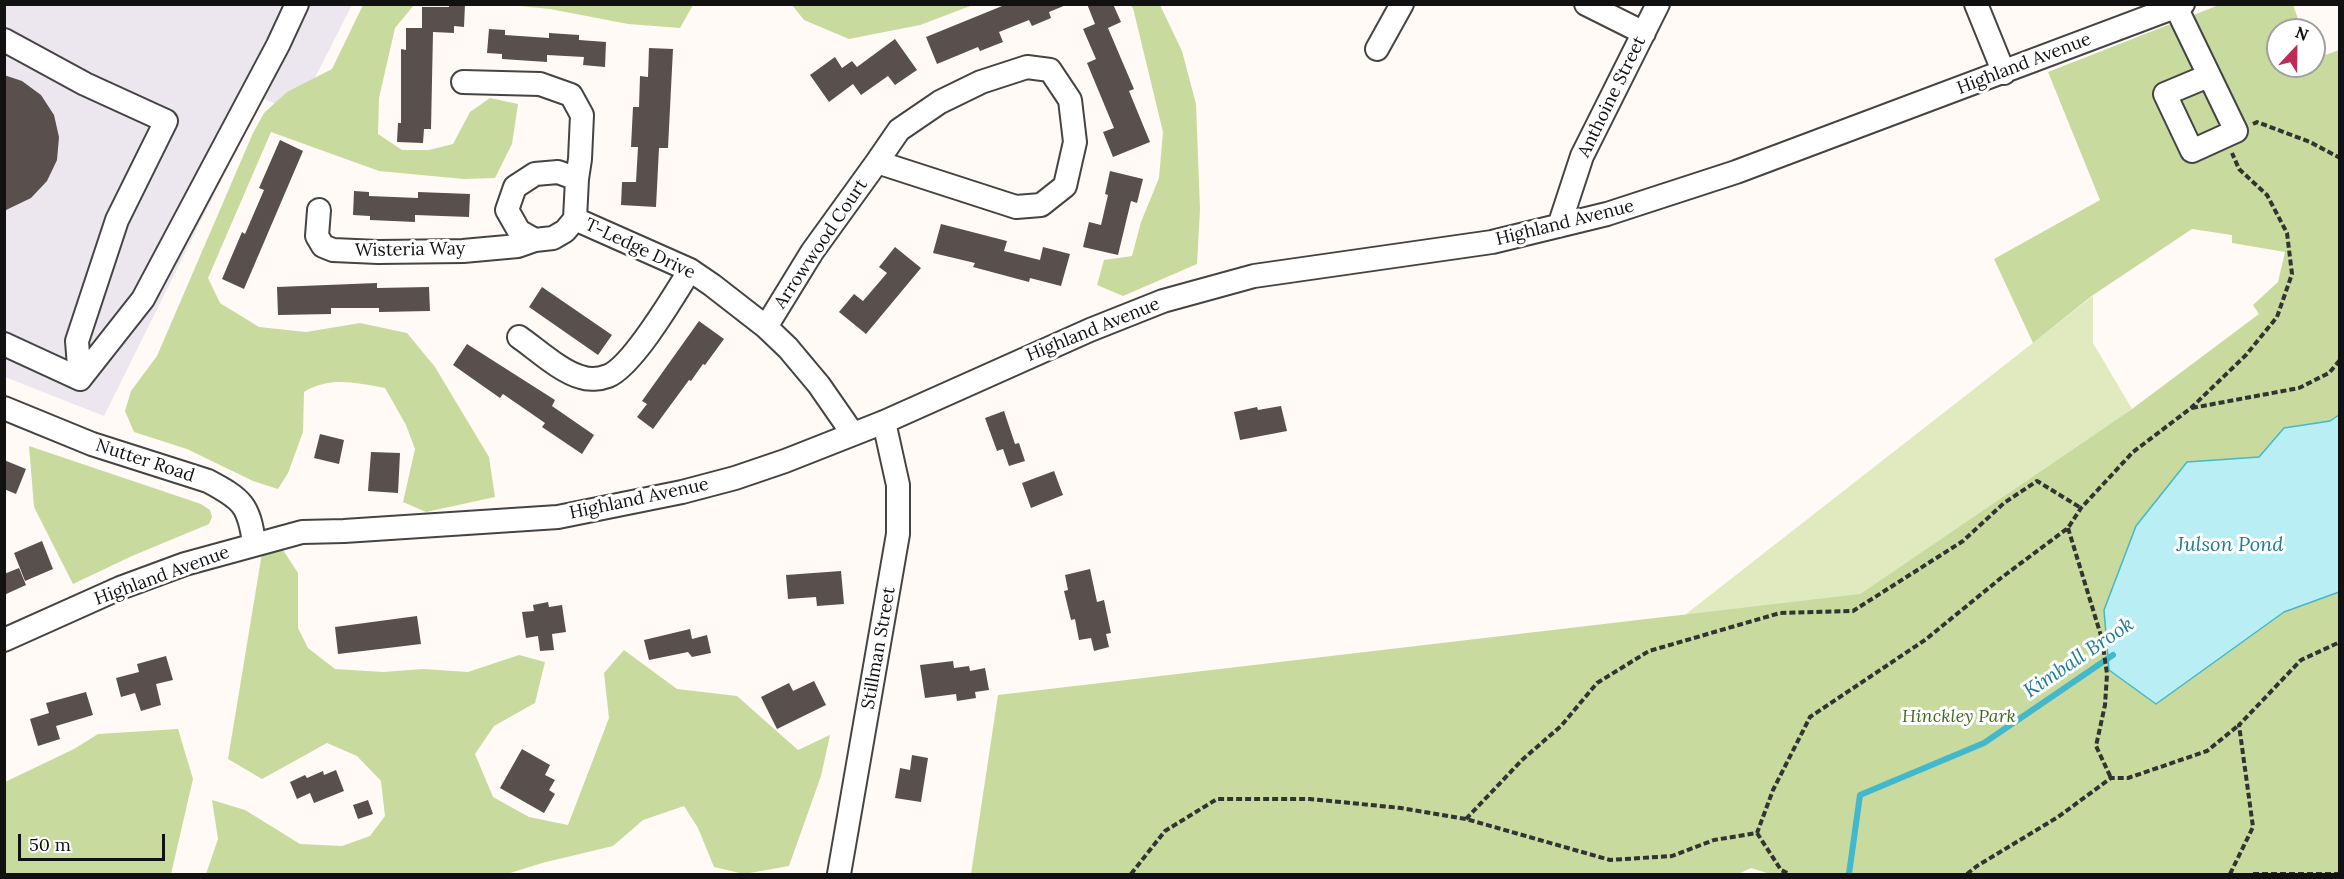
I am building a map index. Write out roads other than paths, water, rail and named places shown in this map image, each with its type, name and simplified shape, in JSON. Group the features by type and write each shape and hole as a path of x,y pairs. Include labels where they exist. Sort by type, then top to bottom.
{"street":[{"path":"80,379 143,299 278,45 297,4"},
{"path":"1377,49 1402,4"},
{"path":"1586,4 1644,33"},
{"name":"Anthoine Street","path":"1559,226 1582,156 1658,4"},
{"path":"1976,4 2004,73"},
{"path":"2180,6 2231,133 2192,151 2165,94 2208,76"},
{"name":"Highland Avenue","path":"4,640 120,588 185,564 254,543 302,532 558,517 682,492 735,478 884,422 1090,330 1163,301 1254,276 1492,242 1607,214 1736,172 2180,6"},
{"path":"4,40 85,84 166,121 117,220 77,341 80,379"},
{"name":"Arrowwood Court","path":"766,327 812,252 899,130 940,102 993,78 1027,67 1050,70 1070,100 1075,142 1065,186 1041,206 1016,207 877,162"},
{"path":"463,82 540,84 571,95 582,115 575,219 565,231 554,238 535,240 519,231 507,210 514,186 535,174 558,172 577,179"},
{"name":"Wisteria Way","path":"319,210 317,236 323,246 333,250 463,251 518,246 535,240"},
{"name":"T-Ledge Drive","path":"575,219 690,270 766,327 788,348 819,385 853,434"},
{"path":"519,336 580,377 595,379 610,375 625,363 656,323 690,270"},
{"path":"4,344 80,379"},
{"name":"Nutter Road","path":"4,408 92,444 219,487 238,500 251,516 254,543"},
{"name":"Stillman Street","path":"839,874 898,534 898,484 884,422"}],"water":[{"name":"Julson Pond","path":"2339,415 2339,592 2284,612 2156,704 2109,670 2104,610 2136,526 2187,462 2259,457 2284,428 2330,421"}],"waterway":[{"name":"Kimball Brook","path":"1849,874 1860,795 1984,743 2113,655"}],"park label":[{"name":"Hinckley Park","path":"1959,717"}]}
